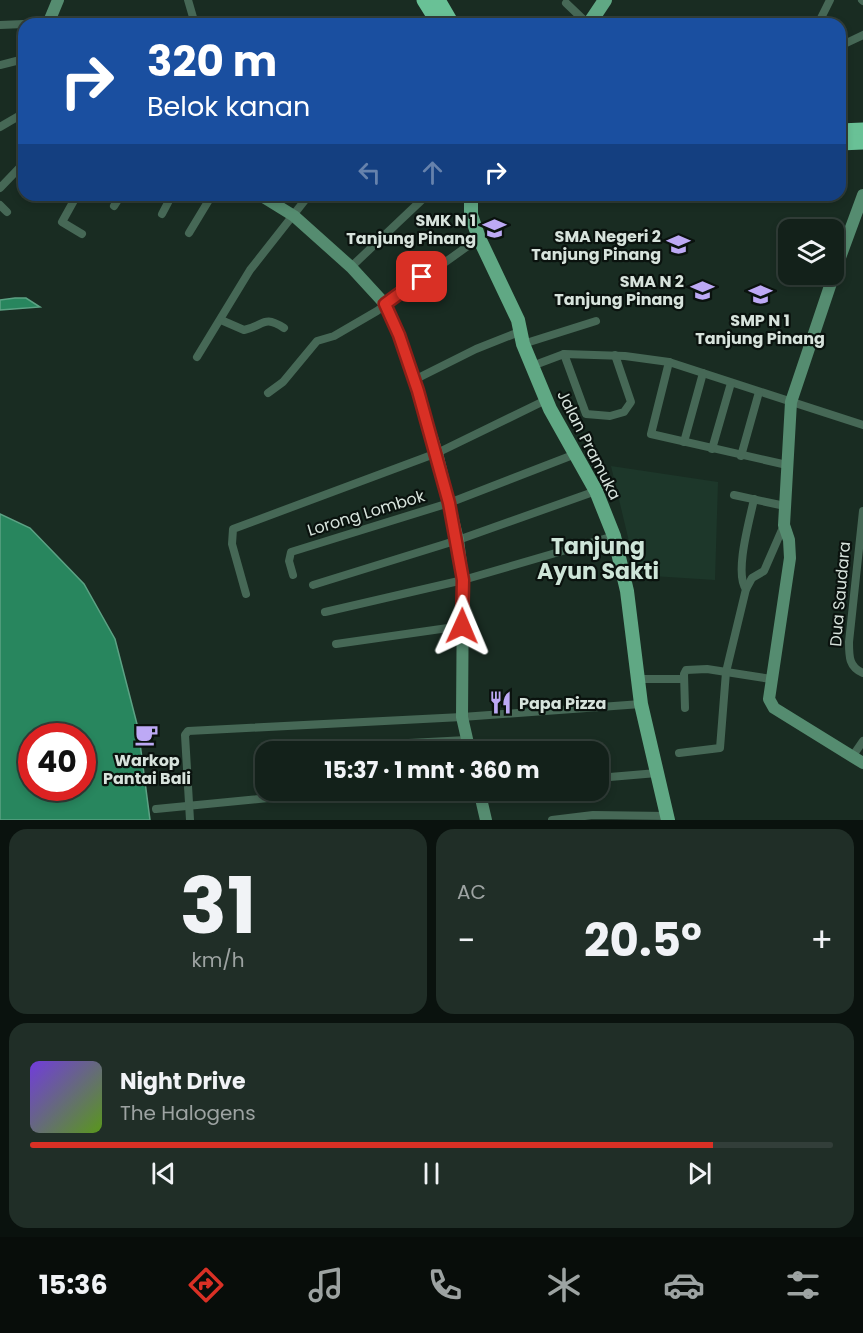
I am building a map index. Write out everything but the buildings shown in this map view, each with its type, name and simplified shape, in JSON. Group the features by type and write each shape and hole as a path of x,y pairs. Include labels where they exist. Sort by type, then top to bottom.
{"highway":[{"path":"424,0 435,18"},
{"path":"438,0 448,18"},
{"path":"846,131 863,130"},
{"path":"846,143 863,142"}],"main road":[{"path":"592,18 605,0"},
{"name":"Jalan Pramuka","path":"469,201 471,216 479,237 518,320 521,338 546,400 573,455 596,491 614,536 627,591 641,704 667,818"}],"street":[{"path":"50,18 58,0"},
{"path":"188,0 193,18"},
{"path":"821,18 830,0"},
{"path":"566,3 582,18"},
{"path":"0,25 18,24"},
{"path":"846,43 863,36"},
{"path":"0,65 18,60"},
{"path":"0,127 18,116"},
{"path":"0,188 18,169"},
{"path":"844,247 863,195"},
{"path":"74,201 62,222 82,234"},
{"path":"114,206 117,201"},
{"path":"162,214 169,201"},
{"path":"189,233 208,201"},
{"path":"270,201 294,216 351,267 385,304 399,335 436,453 458,540 463,580 462,717 468,741"},
{"path":"197,357 250,270 305,201"},
{"path":"351,267 421,201"},
{"path":"0,205 7,212"},
{"path":"268,393 283,382 317,341 334,336 385,304 479,237"},
{"path":"679,753 720,748 726,672 746,589 752,578 764,571 784,525 791,402 830,285"},
{"path":"221,320 244,330 265,320 273,321 284,328"},
{"path":"414,380 476,349 596,321"},
{"path":"532,366 564,354 615,355 669,362 863,425"},
{"path":"564,354 586,414 610,416 624,412 631,402 615,355"},
{"path":"669,362 651,434 787,465"},
{"path":"684,442 703,373"},
{"path":"712,449 731,383"},
{"path":"741,456 759,392"},
{"path":"246,594 232,544 232,530 436,453 546,400"},
{"name":"Lorong Lombok","path":"293,574 290,561 291,552 449,503 573,455"},
{"path":"313,585 458,540 596,491"},
{"path":"734,495 785,506"},
{"path":"746,589 742,581 743,558 754,499"},
{"name":"Dua Saudara","path":"863,511 849,642 850,663 854,669 863,673"},
{"path":"784,525 789,540 790,558 769,699 774,708 858,760 863,741"},
{"path":"325,612 463,580 614,536"},
{"path":"336,644 462,626"},
{"path":"685,708 686,669 771,679"},
{"path":"637,679 684,679"},
{"path":"190,820 185,735 188,731 462,717 641,704"},
{"path":"609,777 657,773"},
{"path":"156,809 255,800"},
{"path":"482,801 486,820"},
{"path":"552,820 593,815 667,818"}],"shaded area":[{"path":"26,298 40,307 0,310 0,300"},
{"path":"611,466 718,482 715,580 637,575"},
{"path":"0,514 30,528 84,584 115,639 138,728 150,820 0,820"}],"place":[{"name":"SMK N 1 Tanjung Pinang","path":"494,229"},
{"name":"SMA Negeri 2 Tanjung Pinang","path":"679,245"},
{"name":"SMA N 2 Tanjung Pinang","path":"702,290"},
{"name":"SMP N 1 Tanjung Pinang","path":"760,295"},
{"name":"Papa Pizza","path":"501,703"},
{"name":"Warkop Pantai Bali","path":"147,735"}],"district":[{"name":"Tanjung Ayun Sakti","path":"598,558"}],"route":[{"path":"422,277 385,304 399,335 418,391 458,540 463,580 462,626"}]}
